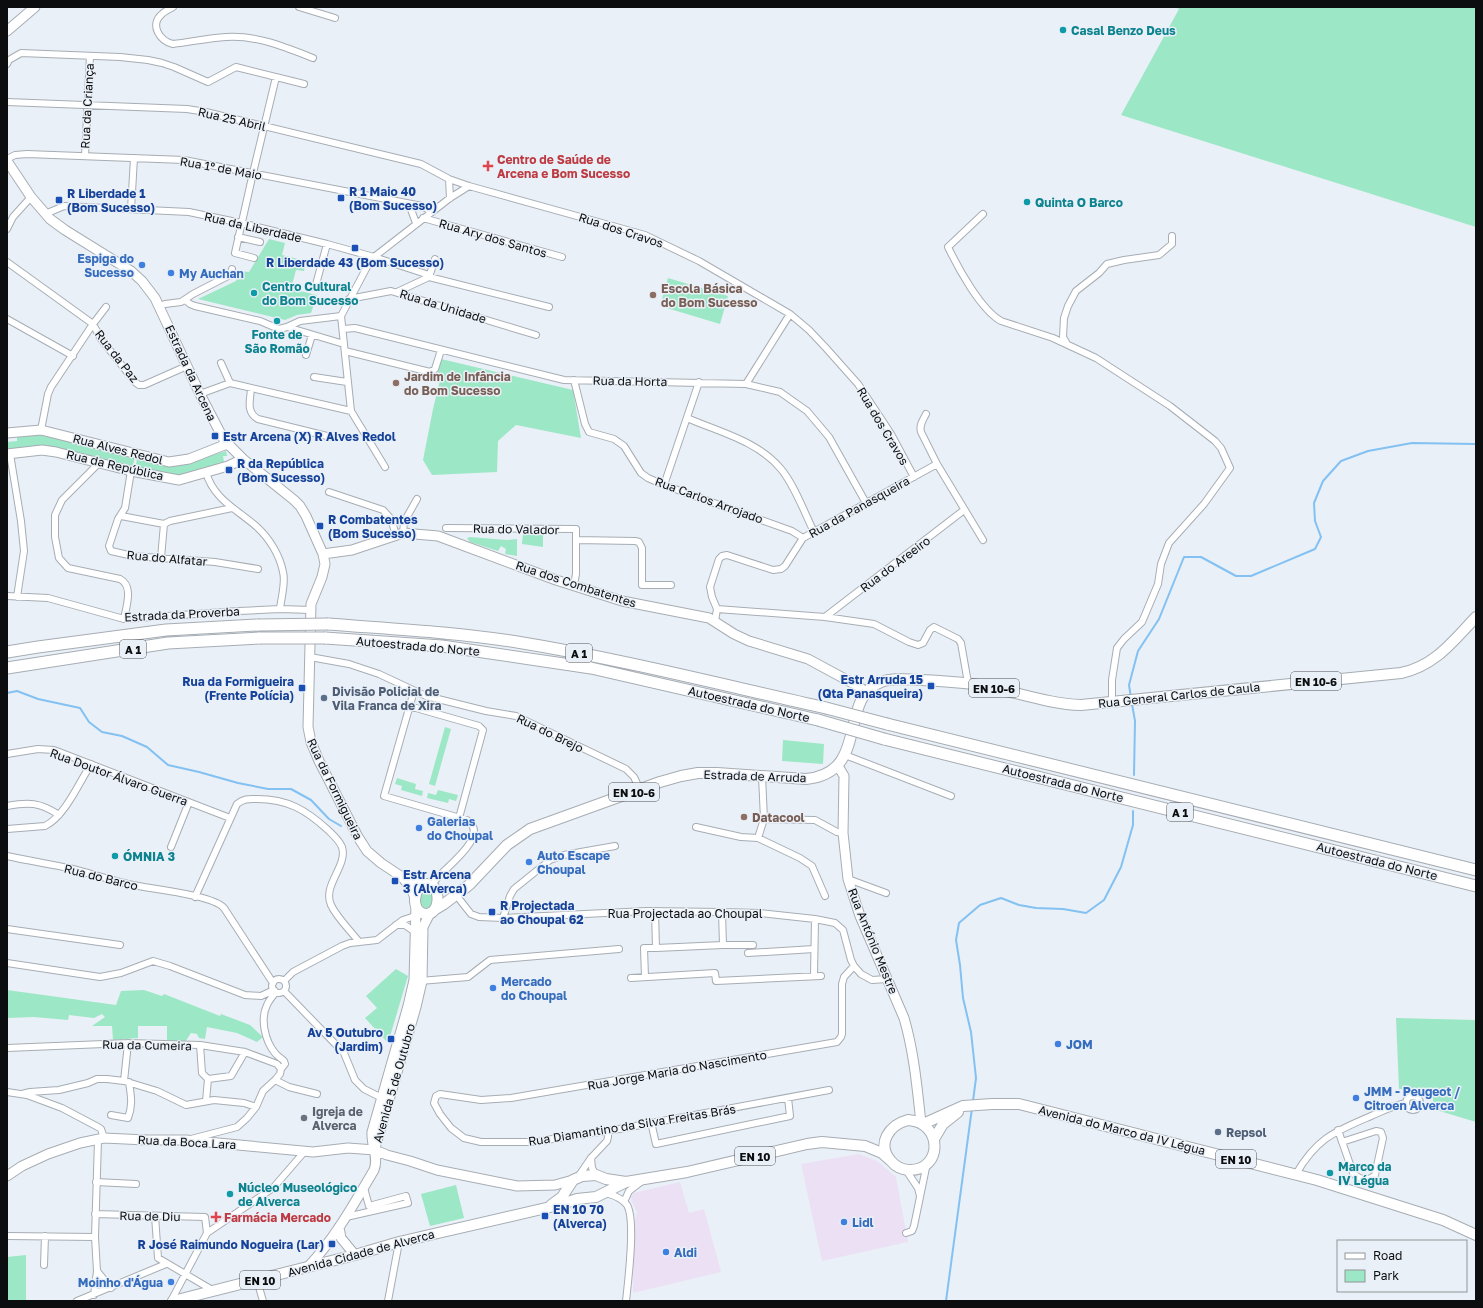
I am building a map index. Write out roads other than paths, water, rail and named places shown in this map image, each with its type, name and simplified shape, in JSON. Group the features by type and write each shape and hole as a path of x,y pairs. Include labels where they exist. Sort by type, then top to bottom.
{"highway":[{"name":"Autoestrada do Norte","path":"7,652 166,630 258,625 328,624 444,632 517,642 609,659 826,708 1476,870"},
{"name":"Autoestrada do Norte","path":"7,668 168,644 260,638 325,638 442,646 591,668 818,720 884,739 1476,886"}],"main road":[{"name":"Rua General Carlos de Caula","path":"866,692 874,685 888,680 935,681 968,683 1066,704 1087,705 1409,671 1436,658 1476,617"},
{"name":"Estrada de Arruda","path":"422,909 444,904 469,885 508,845 530,829 681,776 717,773 812,778 826,775 838,766 845,755 860,703 866,692"},
{"path":"431,887 438,901 422,909 419,888 431,887 448,895 456,895"},
{"name":"Avenida do Marco da IV Légua","path":"922,1123 955,1109 975,1105 1019,1104 1296,1174 1421,1212 1456,1225 1476,1235"},
{"name":"Avenida do Marco da IV Légua","path":"934,1139 947,1120 956,1113 975,1105"},
{"path":"865,1146 886,1136 894,1126 908,1120 922,1123 928,1128 934,1139"},
{"path":"886,1136 885,1146 890,1160"},
{"name":"EN 10","path":"927,1164 934,1152 934,1139"},
{"name":"Avenida Cidade de Alverca","path":"596,1175 606,1179 626,1182 687,1172 807,1144 822,1142 865,1146 882,1153 890,1160"},
{"name":"EN 10","path":"890,1160 894,1164 906,1170"},
{"path":"906,1170 918,1169 927,1164"},
{"path":"577,1199 570,1196 572,1182 586,1175 596,1175"},
{"path":"606,1179 608,1182 607,1192"},
{"name":"Avenida Cidade de Alverca","path":"549,1206 562,1197 572,1182"},
{"name":"Avenida Cidade de Alverca","path":"172,1301 355,1255 399,1242 558,1205 577,1199 596,1198 626,1182"}],"street":[{"path":"7,31 35,7"},
{"path":"173,7 162,14 156,23 157,31 160,37 168,43 173,44 225,37 241,37 270,42 313,58"},
{"path":"299,7 335,18"},
{"path":"7,64 9,60 21,53 120,57 162,63 208,82 213,81 231,69 236,68 304,84"},
{"name":"Rua da Criança","path":"85,156 90,56"},
{"path":"254,258 235,253 252,173 276,77"},
{"name":"Rua 25 Abril","path":"7,102 187,109 421,164 449,179"},
{"name":"Rua 1º de Maio","path":"7,160 15,155 27,154 184,160 422,206 432,212"},
{"path":"131,209 134,158"},
{"name":"Estrada da Arcena","path":"7,160 31,197 45,214 65,230 131,271 149,290 159,306 217,429 227,444 300,506 323,554 324,569 312,599 311,610"},
{"path":"449,179 450,198"},
{"name":"Rua dos Cravos","path":"449,179 469,186 645,235 699,261 790,314 809,330 858,384 890,434 914,477"},
{"path":"385,467 351,411 341,316 368,265 374,257 416,223 469,186"},
{"path":"7,229 14,217 31,197"},
{"path":"409,204 416,223"},
{"name":"Rua da Liberdade","path":"45,214 64,206 182,211 241,223 327,244 429,274 429,277 549,307"},
{"path":"983,214 948,247 962,274 993,316 1001,321 1053,338 1096,358 1170,406 1215,441 1221,448 1230,468 1204,504 1169,543 1161,564 1158,584 1142,622 1117,648 1112,680 1112,702"},
{"path":"7,215 14,217"},
{"name":"Rua Ary dos Santos","path":"423,218 562,257"},
{"path":"1067,344 1063,337 1064,318 1068,306 1076,291 1099,273 1107,264 1159,255 1172,244 1172,236"},
{"path":"238,237 260,242"},
{"path":"315,288 327,244"},
{"path":"397,292 429,277 436,259"},
{"path":"7,262 93,324"},
{"path":"159,306 178,303 185,300 230,275 232,269"},
{"name":"Rua da Unidade","path":"349,299 387,291 397,292 536,335"},
{"path":"185,300 195,306 260,321 279,328 287,328 344,344"},
{"path":"41,430 48,394 93,324 106,307"},
{"path":"746,384 790,314"},
{"path":"287,328 300,321 341,316"},
{"path":"7,319 72,356"},
{"name":"Rua da Paz","path":"93,324 101,339 139,385 144,385 187,366"},
{"name":"Rua da Horta","path":"343,329 355,328 564,380 746,384 780,392 807,411 829,437 866,503"},
{"path":"306,355 312,335"},
{"path":"345,351 430,372 435,369 441,350"},
{"path":"221,363 230,383"},
{"path":"314,378 348,382"},
{"name":"Rua Carlos Arrojado","path":"574,380 585,424 589,432 614,439 624,446 641,473 648,478 792,531 803,538"},
{"path":"664,485 699,382"},
{"path":"200,394 230,383 351,411"},
{"path":"251,389 250,413 253,416 258,419 331,437"},
{"path":"926,414 920,428 937,464 983,540"},
{"path":"687,418 740,439 763,453 781,469 794,491 814,532"},
{"name":"Rua Alves Redol","path":"7,433 41,430 170,462 189,459 227,444"},
{"name":"Rua da República","path":"8,454 48,451 131,472 179,480 228,466 243,459"},
{"path":"8,454 21,521 24,551 17,597"},
{"path":"99,463 62,500 55,515 55,537 59,558 68,568 120,580 126,583 128,589 124,619"},
{"name":"Rua da Panasqueira","path":"715,621 717,609 710,587 719,559 722,556 727,555 773,570 783,568 803,538 937,464"},
{"name":"Rua do Alfatar","path":"131,472 125,508 118,519 109,546 111,551 133,556 215,562 258,569"},
{"path":"206,472 210,486 232,508 257,527 274,548 284,572 280,609"},
{"path":"329,492 383,510 391,519 399,534"},
{"path":"399,534 404,521 417,499"},
{"path":"121,516 164,524 170,521 232,508"},
{"name":"Rua do Areeiro","path":"825,617 964,510"},
{"path":"161,558 164,524"},
{"name":"Rua do Valador","path":"446,528 576,529 574,585"},
{"name":"Rua dos Combatentes","path":"323,554 352,550 399,534 438,536 622,601 709,618 728,631 749,641 808,659 858,686 866,692"},
{"name":"Rua do Valador","path":"576,540 637,542 642,548 642,585 671,585"},
{"name":"Estrada da Proverba","path":"7,596 48,598 124,619 280,609 311,610"},
{"path":"717,609 825,617 874,624 918,645 925,641 931,628 937,628 961,642 968,683"},
{"name":"Rua da Formigueira","path":"311,610 308,727 311,742 341,805 363,845 374,857 402,877 411,888 422,909"},
{"name":"Rua do Brejo","path":"310,657 349,664 373,672 414,691 444,701 486,711 516,716 626,769 634,777 640,790"},
{"path":"414,691 384,796 469,821 473,831 471,840 465,851 441,874 431,887"},
{"path":"409,706 479,726 483,730 459,818"},
{"name":"Rua Doutor Álvaro Guerra","path":"7,754 38,749 46,749 63,753 230,818"},
{"path":"845,755 951,796"},
{"path":"7,829 45,826 59,815 90,764"},
{"name":"Rua António Mestre","path":"838,766 843,773 844,780 843,833 848,879 860,916 904,1018 909,1034 922,1123"},
{"path":"758,838 764,819 762,776"},
{"path":"195,897 237,804 243,800 264,799 290,804 308,813 337,839 342,846 343,855 330,891 330,901 336,912 359,942"},
{"path":"171,847 189,802"},
{"path":"7,806 33,803 51,809 59,815"},
{"path":"764,819 815,820 837,832 843,833"},
{"path":"696,827 741,837 758,838 807,862 812,866 825,896"},
{"path":"503,918 510,896 514,889 550,860 564,855 615,846"},
{"name":"Rua do Barco","path":"7,856 73,869 131,884 210,900 222,906 273,983"},
{"name":"Rua da Formigueira","path":"402,877 431,887"},
{"path":"848,879 886,893"},
{"name":"Rua Projectada ao Choupal","path":"456,895 474,916 479,917 503,918 655,911 760,913 815,919 835,923 843,930 849,954 854,966 868,979 887,979"},
{"path":"284,981 293,972 342,946 350,943 377,940 403,920 422,909"},
{"name":"Avenida 5 de Outubro","path":"418,981 415,932 422,909"},
{"name":"Avenida 5 de Outubro","path":"308,1267 323,1251 346,1217 376,1165 375,1150 386,1100 396,1076 416,1008 423,927 422,909"},
{"path":"655,911 656,948"},
{"path":"722,912 723,945"},
{"path":"814,976 815,919"},
{"path":"396,925 405,925 415,932"},
{"path":"7,929 120,945"},
{"path":"645,977 644,948 753,945"},
{"path":"418,981 468,977 490,960 619,949"},
{"path":"748,953 814,949"},
{"path":"7,963 100,977 121,973 153,961 170,966 245,995 261,996 275,991 280,993 284,991"},
{"name":"Rua Jorge Maria do Nascimento","path":"436,1096 438,1094 443,1094 481,1100 511,1098 834,1043 839,1040 842,1034 843,981 854,966"},
{"path":"631,978 715,973 716,981 821,976"},
{"path":"275,991 272,987 273,983 278,979 284,981"},
{"path":"284,981 286,987 284,991"},
{"path":"186,1140 237,1127 256,1107 263,1091 276,1080 280,1074 281,1069 285,1064 270,1045 265,1031 264,1019 267,1005 275,991"},
{"path":"284,991 344,1054 355,1080 364,1089 386,1100"},
{"path":"111,1116 128,1118 131,1110 132,1100 126,1082 128,1043"},
{"name":"Rua da Cumeira","path":"7,1048 128,1043 200,1045 245,1052 277,1064 281,1069"},
{"path":"200,1045 202,1073 208,1079"},
{"path":"208,1079 231,1076 245,1052"},
{"path":"22,1094 60,1090 88,1083 97,1079 126,1082 157,1091 186,1105 206,1101 224,1100 244,1103 256,1107"},
{"path":"206,1101 208,1079"},
{"path":"276,1080 288,1087 317,1094"},
{"name":"Rua Diamantino da Silva Freitas Brás","path":"436,1096 434,1100 435,1107 451,1128 464,1138 481,1142 533,1142 829,1090"},
{"path":"7,1092 22,1094 62,1108 101,1129 96,1182 95,1237 97,1271 94,1295"},
{"name":"Rua António Mestre","path":"908,1120 915,1109 918,1092"},
{"path":"651,1122 656,1144 790,1116 788,1098"},
{"path":"1296,1174 1310,1152 1324,1139 1338,1130 1393,1106 1406,1103"},
{"path":"572,1182 606,1140 608,1137 608,1130"},
{"path":"1338,1130 1342,1142 1354,1174 1368,1180 1372,1178 1375,1175 1383,1138 1381,1132 1376,1131 1342,1142"},
{"name":"Rua da Boca Lara","path":"7,1176 22,1166 48,1154 80,1143 101,1139 186,1140 313,1152 348,1148 375,1150 386,1155 436,1170 518,1186 555,1185 572,1182"},
{"path":"172,1301 207,1233 273,1188 305,1151"},
{"path":"591,1158 592,1168 596,1175"},
{"path":"906,1233 912,1230 914,1226 927,1164"},
{"path":"906,1170 918,1188 920,1198"},
{"path":"624,1202 629,1190 645,1179"},
{"path":"96,1182 136,1184"},
{"path":"346,1217 408,1203 406,1196 369,1206 364,1188"},
{"path":"607,1192 624,1202 629,1211 631,1229 626,1301"},
{"name":"Rua de Diu","path":"95,1214 205,1217 207,1233"},
{"path":"155,1216 158,1258 214,1291"},
{"path":"339,1227 341,1238 355,1255"},
{"path":"7,1236 95,1237"},
{"path":"44,1265 45,1236"},
{"path":"388,1301 399,1242"},
{"path":"77,1301 166,1264"},
{"path":"97,1271 111,1288"},
{"path":"257,1280 263,1301"}],"waterway":[{"path":"1131,698 1129,685 1138,651 1159,619 1184,557 1201,557 1236,576 1251,576 1315,549 1321,537 1315,521 1314,503 1323,481 1341,461 1368,451 1412,443 1476,444"},
{"path":"7,693 17,691 38,699 80,708 89,722 102,732 122,736 147,747 168,765 268,789 291,789 311,800 329,819 341,826"},
{"path":"1132,704 1135,721 1134,775"},
{"path":"973,1101 976,1078 971,1032 963,998 956,940 959,923 980,905 1001,898 1019,905 1036,908 1063,909 1086,913 1104,900 1121,867 1133,825 1133,811"},
{"path":"946,1301 972,1108"}],"place":[{"name":"Casal Benzo Deus","path":"1063,30"},
{"name":"Centro de Saúde de Arcena e Bom Sucesso","path":"488,166"},
{"name":"R 1 Maio 40 (Bom Sucesso)","path":"341,198"},
{"name":"R Liberdade 1 (Bom Sucesso)","path":"59,200"},
{"name":"Quinta O Barco","path":"1027,202"},
{"name":"R Liberdade 43 (Bom Sucesso)","path":"355,248"},
{"name":"Espiga do Sucesso","path":"142,265"},
{"name":"My Auchan","path":"171,273"},
{"name":"Centro Cultural do Bom Sucesso","path":"254,293"},
{"name":"Escola Básica do Bom Sucesso","path":"653,295"},
{"name":"Fonte de São Romão","path":"277,321"},
{"name":"Jardim de Infância do Bom Sucesso","path":"396,383"},
{"name":"Estr Arcena (X) R Alves Redol","path":"215,436"},
{"name":"R da República (Bom Sucesso)","path":"229,470"},
{"name":"R Combatentes (Bom Sucesso)","path":"320,526"},
{"name":"Estr Arruda 15 (Qta Panasqueira)","path":"931,686"},
{"name":"Rua da Formigueira (Frente Polícia)","path":"302,688"},
{"name":"Divisão Policial de Vila Franca de Xira","path":"324,698"},
{"name":"Datacool","path":"744,817"},
{"name":"Galerias do Choupal","path":"419,828"},
{"name":"ÓMNIA 3","path":"115,856"},
{"name":"Auto Escape Choupal","path":"529,862"},
{"name":"Estr Arcena 3 (Alverca)","path":"395,881"},
{"name":"R Projectada ao Choupal 62","path":"492,912"},
{"name":"Mercado do Choupal","path":"493,988"},
{"name":"Av 5 Outubro (Jardim)","path":"391,1039"},
{"name":"JOM","path":"1058,1044"},
{"name":"JMM - Peugeot / Citroen Alverca","path":"1356,1098"},
{"name":"Igreja de Alverca","path":"304,1118"},
{"name":"Repsol","path":"1218,1132"},
{"name":"Marco da IV Légua","path":"1330,1173"},
{"name":"Núcleo Museológico de Alverca","path":"230,1194"},
{"name":"EN 10 70 (Alverca)","path":"545,1216"},
{"name":"Farmácia Mercado","path":"216,1217"},
{"name":"Lidl","path":"844,1222"},
{"name":"R José Raimundo Nogueira (Lar)","path":"332,1244"},
{"name":"Aldi","path":"666,1252"},
{"name":"Moinho d'Água","path":"171,1282"}]}
